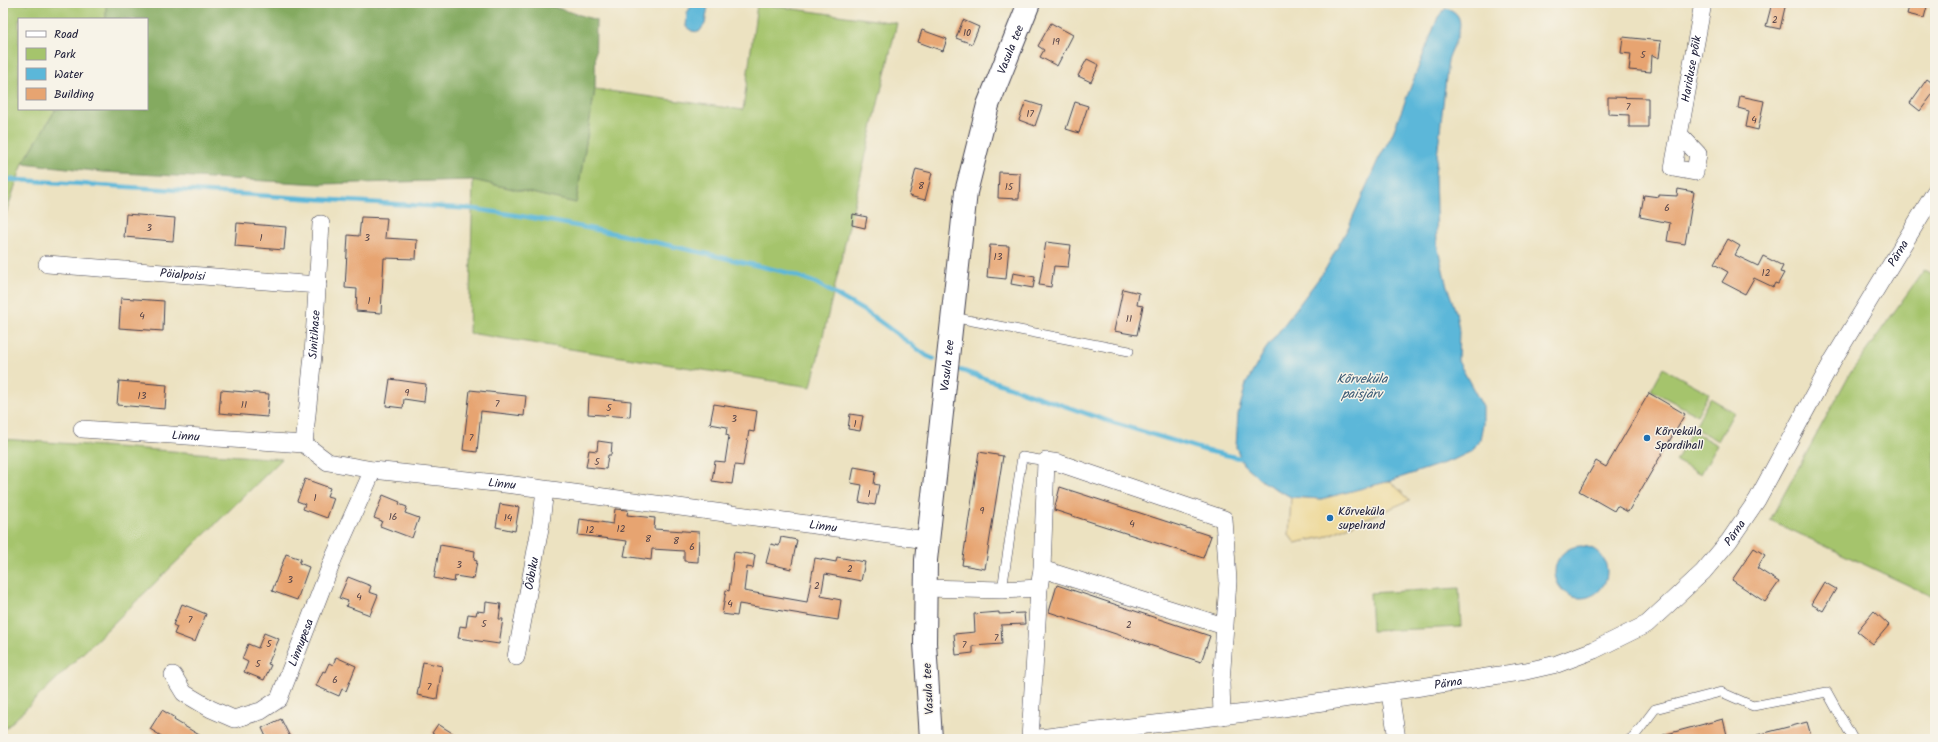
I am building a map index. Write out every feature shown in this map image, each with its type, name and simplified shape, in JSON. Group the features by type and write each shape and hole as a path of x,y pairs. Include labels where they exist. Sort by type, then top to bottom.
{"street":[{"name":"Vasula tee","path":"931,739 927,697 925,588 927,540 966,192 988,105 1029,3"},
{"name":"Hariduse põik","path":"1679,134 1703,3"},
{"name":"Pärna","path":"1031,739 1081,736 1390,693 1526,671 1557,664 1594,650 1647,624 1703,572 1729,541 1757,500 1833,360 1935,192"},
{"name":"Sinitihase","path":"304,444 318,285 321,224"},
{"name":"Pöialpoisi","path":"47,264 318,285"},
{"name":"Linnu","path":"82,429 304,444 328,462 372,470 545,490 927,540"},
{"path":"1031,739 1039,588 1042,569 1046,461 1058,463 1224,518 1228,581 1221,683 1222,716"},
{"name":"Linnupesa","path":"173,675 184,693 212,709 234,719 261,711 279,699 334,557 372,470"},
{"name":"Ööbiku","path":"516,657 541,523 545,490"},
{"path":"1042,569 1224,626"},
{"path":"925,588 1002,590 1039,588"},
{"path":"1390,693 1397,739"}],"lane":[{"path":"952,317 1129,350"},
{"path":"1002,590 1022,456 1046,461"},
{"path":"1630,739 1633,738 1655,709 1721,692 1753,706 1827,692 1852,739"}],"green space":[{"path":"3,3 106,3 106,18 18,18 18,110 55,110 23,163 3,222"},
{"path":"106,3 541,3 596,20 595,89 576,203 473,180 321,184 103,172 23,163 55,110 148,110 148,18 106,18"},
{"path":"757,4 897,23 811,387 469,333 473,180 576,203 595,89 743,110"},
{"path":"1924,270 1935,277 1935,592 1929,595 1770,520 1849,375"},
{"path":"1663,368 1709,393 1697,415 1651,390"},
{"path":"1710,398 1734,412 1718,441 1694,428"},
{"path":"1692,431 1717,445 1701,474 1676,461"},
{"path":"3,439 282,459 3,731"},
{"path":"1459,588 1461,627 1372,631 1370,593"}],"sand":[{"name":"Kõrveküla supelrand","path":"1390,481 1410,500 1324,537 1295,543 1289,535 1291,497 1321,499"}],"water":[{"path":"693,3 703,3 708,6 705,24 699,32 692,31 686,27 687,13"},
{"name":"Kõrveküla paisjärv","path":"1446,8 1454,12 1460,23 1457,38 1448,60 1435,175 1437,244 1446,283 1456,312 1459,330 1458,361 1483,407 1483,424 1480,439 1472,451 1453,460 1390,481 1321,499 1291,497 1263,482 1243,464 1236,447 1238,414 1246,384 1265,350 1325,270 1348,228 1378,160 1392,135 1438,17"},
{"path":"1576,546 1586,546 1600,553 1607,567 1607,577 1600,591 1586,598 1576,598 1566,594 1559,587 1555,577 1555,567 1559,557 1566,550"}],"building":[{"path":"1772,3 1786,3 1780,29 1766,26"},
{"path":"1910,3 1928,3 1924,18 1907,14"},
{"path":"963,20 979,27 972,44 956,38"},
{"path":"1051,23 1073,35 1057,66 1040,57 1044,50 1038,46"},
{"path":"922,30 947,39 943,51 918,42"},
{"path":"1623,37 1661,41 1659,58 1652,55 1651,72 1629,70 1631,54 1621,53"},
{"path":"1087,59 1099,65 1091,82 1078,76"},
{"path":"1927,79 1935,85 1935,91 1920,111 1910,103"},
{"path":"1740,96 1764,101 1758,130 1746,127 1749,111 1738,108"},
{"path":"1608,97 1648,98 1648,127 1629,127 1629,115 1608,114"},
{"path":"1026,101 1042,106 1035,126 1019,120"},
{"path":"1075,102 1088,106 1079,133 1066,129"},
{"path":"916,169 932,173 925,200 909,196"},
{"path":"999,172 1020,173 1019,199 998,198"},
{"path":"1678,189 1694,192 1685,244 1667,241 1670,223 1640,217 1644,195 1659,197 1659,195 1677,196"},
{"path":"126,214 175,218 173,241 124,237"},
{"path":"853,214 867,217 865,228 852,225"},
{"path":"361,217 387,218 385,238 417,240 416,259 384,258 381,313 356,311 357,289 345,288 348,235 359,236"},
{"path":"237,223 286,227 284,250 235,246"},
{"path":"1728,239 1740,246 1735,255 1758,266 1763,256 1783,266 1780,272 1784,273 1778,284 1775,283 1773,287 1754,278 1745,294 1722,282 1728,272 1714,264"},
{"path":"1046,242 1071,245 1068,267 1054,266 1051,287 1039,285"},
{"path":"990,245 1009,246 1006,279 987,277"},
{"path":"1013,273 1035,277 1033,288 1011,284"},
{"path":"1123,289 1139,293 1137,305 1143,306 1137,335 1114,331"},
{"path":"121,298 164,301 163,331 119,328"},
{"path":"390,379 426,384 424,402 404,399 403,408 386,406"},
{"path":"119,381 167,385 165,409 117,405"},
{"path":"221,390 269,394 267,417 219,413"},
{"path":"470,390 526,396 524,416 481,411 477,452 463,450"},
{"name":"Kõrveküla Spordihall","path":"1649,393 1685,414 1628,512 1617,506 1614,511 1579,491 1596,461 1606,467"},
{"path":"589,397 631,401 630,417 588,414"},
{"path":"714,404 757,411 754,432 749,431 743,466 735,465 732,484 712,481 715,461 725,462 729,436 726,435 727,427 710,424"},
{"path":"850,414 863,416 860,431 848,429"},
{"path":"598,441 612,443 611,455 608,455 606,469 586,467 589,450 597,451"},
{"path":"979,452 1003,456 985,569 962,565"},
{"path":"854,467 876,471 874,484 879,485 875,505 859,502 862,485 851,483"},
{"path":"305,479 330,488 327,496 334,498 327,518 303,509 305,504 297,501"},
{"path":"1060,487 1211,536 1203,558 1054,510"},
{"path":"383,495 400,502 399,504 407,507 405,513 419,518 412,538 380,526 382,521 374,518"},
{"path":"500,504 519,507 515,531 496,527"},
{"path":"615,509 628,510 627,515 655,518 654,529 699,532 698,562 684,561 684,551 652,549 651,560 624,556 627,541 578,535 580,519 613,524"},
{"path":"781,537 797,540 791,569 766,563 771,544 779,546"},
{"path":"440,545 475,551 474,560 477,561 474,579 455,576 454,582 434,578"},
{"path":"1754,548 1765,555 1757,568 1779,582 1765,602 1732,580"},
{"path":"734,552 755,555 753,568 747,567 744,591 807,602 815,558 836,562 837,557 865,562 861,581 825,574 821,596 841,600 838,620 739,604 737,616 722,614 726,590 729,591"},
{"path":"286,554 301,559 299,563 309,567 297,600 272,591"},
{"path":"348,577 371,586 369,592 378,595 370,615 346,606 348,601 339,598"},
{"path":"1824,582 1836,589 1823,611 1811,604"},
{"path":"1057,585 1210,636 1201,662 1049,612"},
{"path":"486,602 501,604 499,619 503,619 499,644 458,638 460,626 466,627 468,614 476,615 477,611 485,612"},
{"path":"182,604 206,614 195,642 174,634 177,627 173,625"},
{"path":"1874,611 1889,625 1873,644 1857,631"},
{"path":"999,612 999,614 1024,613 1025,624 1001,625 1002,644 973,646 973,653 956,655 954,634 975,632 974,614"},
{"path":"264,633 279,639 268,664 271,665 264,680 244,672 248,662 242,659 248,644 258,648"},
{"path":"336,657 356,666 346,691 342,689 339,696 316,686 323,671 325,672 329,663 333,665"},
{"path":"423,662 442,666 437,699 417,695"},
{"path":"162,710 175,718 174,720 206,739 166,739 150,729"},
{"path":"281,719 291,739 267,739 262,728"},
{"path":"1723,719 1728,739 1663,739 1663,735"},
{"path":"1807,722 1812,739 1757,739 1757,735"},
{"path":"438,724 462,739 441,739 432,733"}],"waterway":[{"path":"3,179 474,209 593,229 789,273 816,283 871,315 927,356 934,359"},
{"path":"960,370 1114,423 1208,451 1240,458"}],"place":[{"name":"Kõrveküla Spordihall","path":"1647,438"},
{"name":"Kõrveküla supelrand","path":"1330,518"}]}
